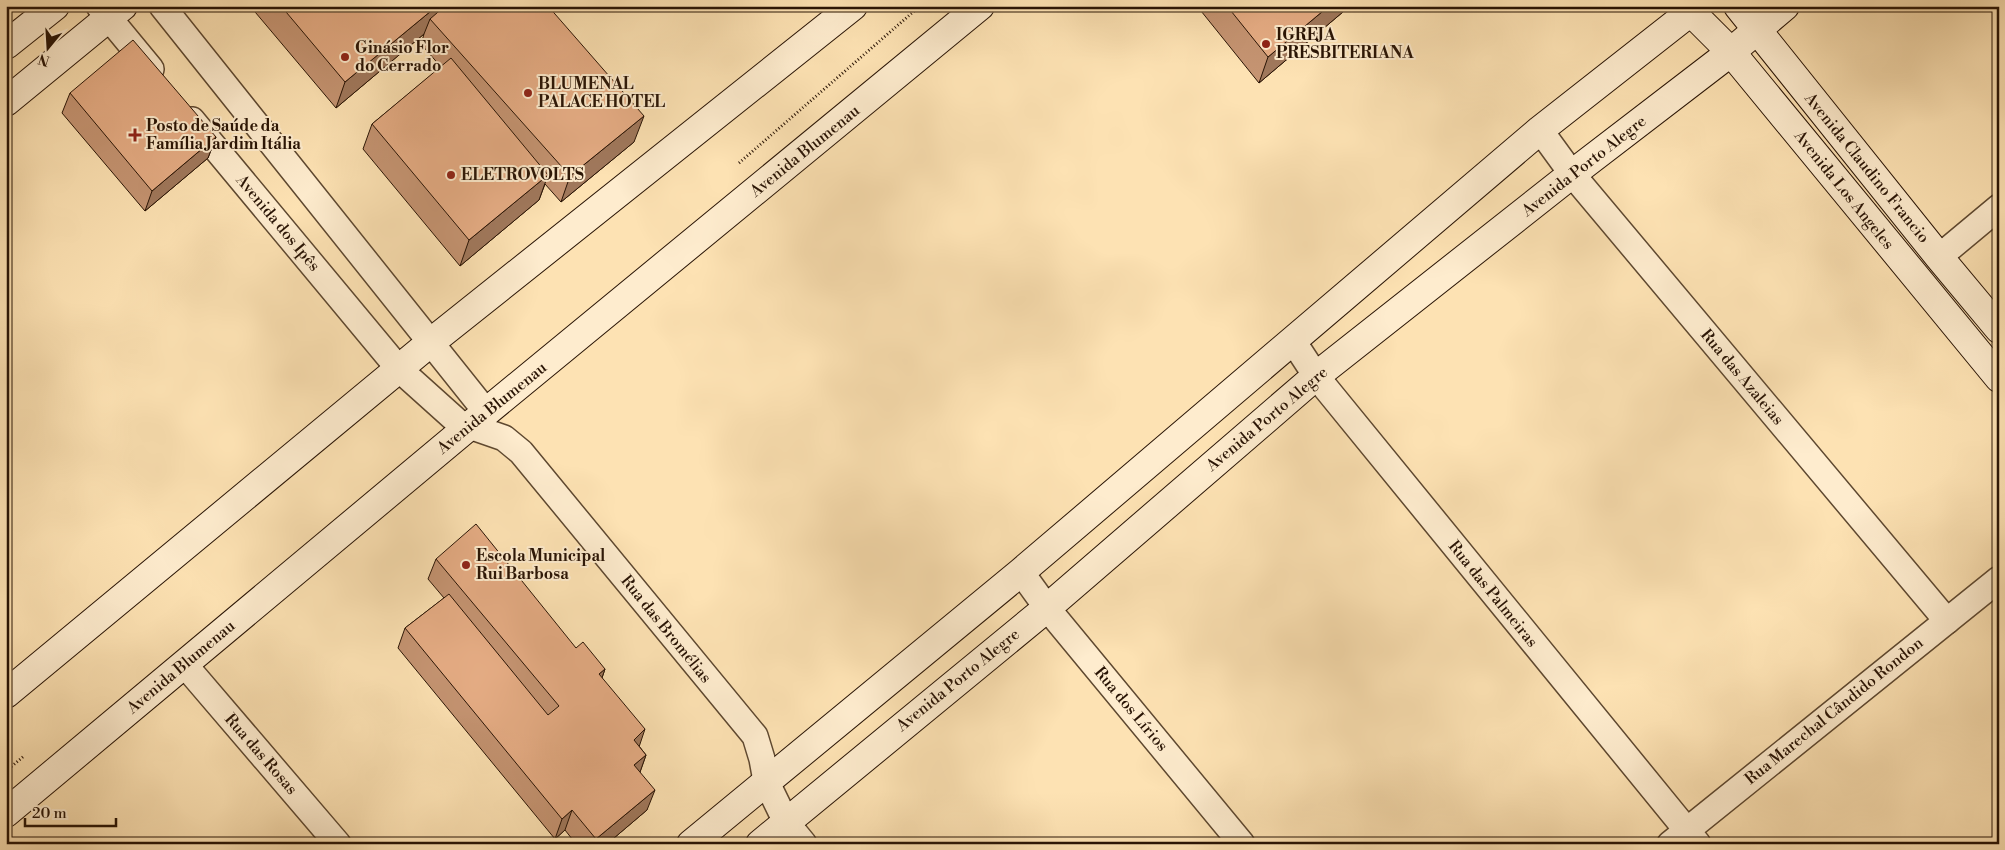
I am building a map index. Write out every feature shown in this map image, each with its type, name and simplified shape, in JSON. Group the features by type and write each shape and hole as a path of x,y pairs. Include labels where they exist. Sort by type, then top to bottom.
{"street":[{"path":"6,44 54,6"},
{"path":"162,6 430,343 478,420"},
{"path":"6,694 430,343 853,6"},
{"name":"Avenida Blumenau","path":"6,813 980,6"},
{"name":"Avenida Claudino Francio","path":"1738,6 1999,329"},
{"name":"Avenida Porto Alegre","path":"760,844 1047,608 1316,376 1572,174 1731,52 1785,6"},
{"path":"691,844 1021,572 1540,130 1691,8"},
{"name":"Avenida Los Angeles","path":"1691,8 1731,52 1999,378"},
{"path":"6,102 110,10"},
{"name":"Avenida dos Ipês","path":"110,10 171,94 398,369 444,412 458,422 478,420"},
{"name":"Rua das Azaleias","path":"1540,130 1572,174 1947,621"},
{"path":"1939,257 1999,208"},
{"name":"Rua das Palmeiras","path":"1293,340 1316,376 1685,839"},
{"name":"Rua das Bromélias","path":"478,420 488,431 504,438 521,452 755,736 766,781 786,822 804,844"},
{"name":"Rua dos Lírios","path":"1021,572 1047,608 1242,844"},
{"name":"Rua Marechal Cândido Rondon","path":"1685,839 1999,579"},
{"name":"Rua das Rosas","path":"184,664 338,844"}],"building":[{"path":"281,6 437,6 345,82"},
{"name":"BLUMENAL PALACE HOTEL","path":"445,6 548,6 644,116 570,176 430,19"},
{"path":"1227,6 1329,6 1268,57"},
{"name":"Posto de Saúde da Família Jardim Itália","path":"133,40 216,137 152,191 70,93"},
{"name":"ELETROVOLTS","path":"451,58 548,175 469,240 372,124"},
{"name":"Escola Municipal Rui Barbosa","path":"476,524 576,648 583,642 605,669 599,674 645,729 634,740 646,755 634,765 655,790 596,839 572,810 562,819 405,628 449,594 548,715 559,706 436,559"}],"place":[{"name":"IGREJA PRESBITERIANA","path":"1266,44"},
{"name":"Ginásio Flor do Cerrado","path":"345,57"},
{"name":"BLUMENAL PALACE HOTEL","path":"528,93"},
{"name":"Posto de Saúde da Família Jardim Itália","path":"135,135"},
{"name":"ELETROVOLTS","path":"451,175"},
{"name":"Escola Municipal Rui Barbosa","path":"466,565"}]}
